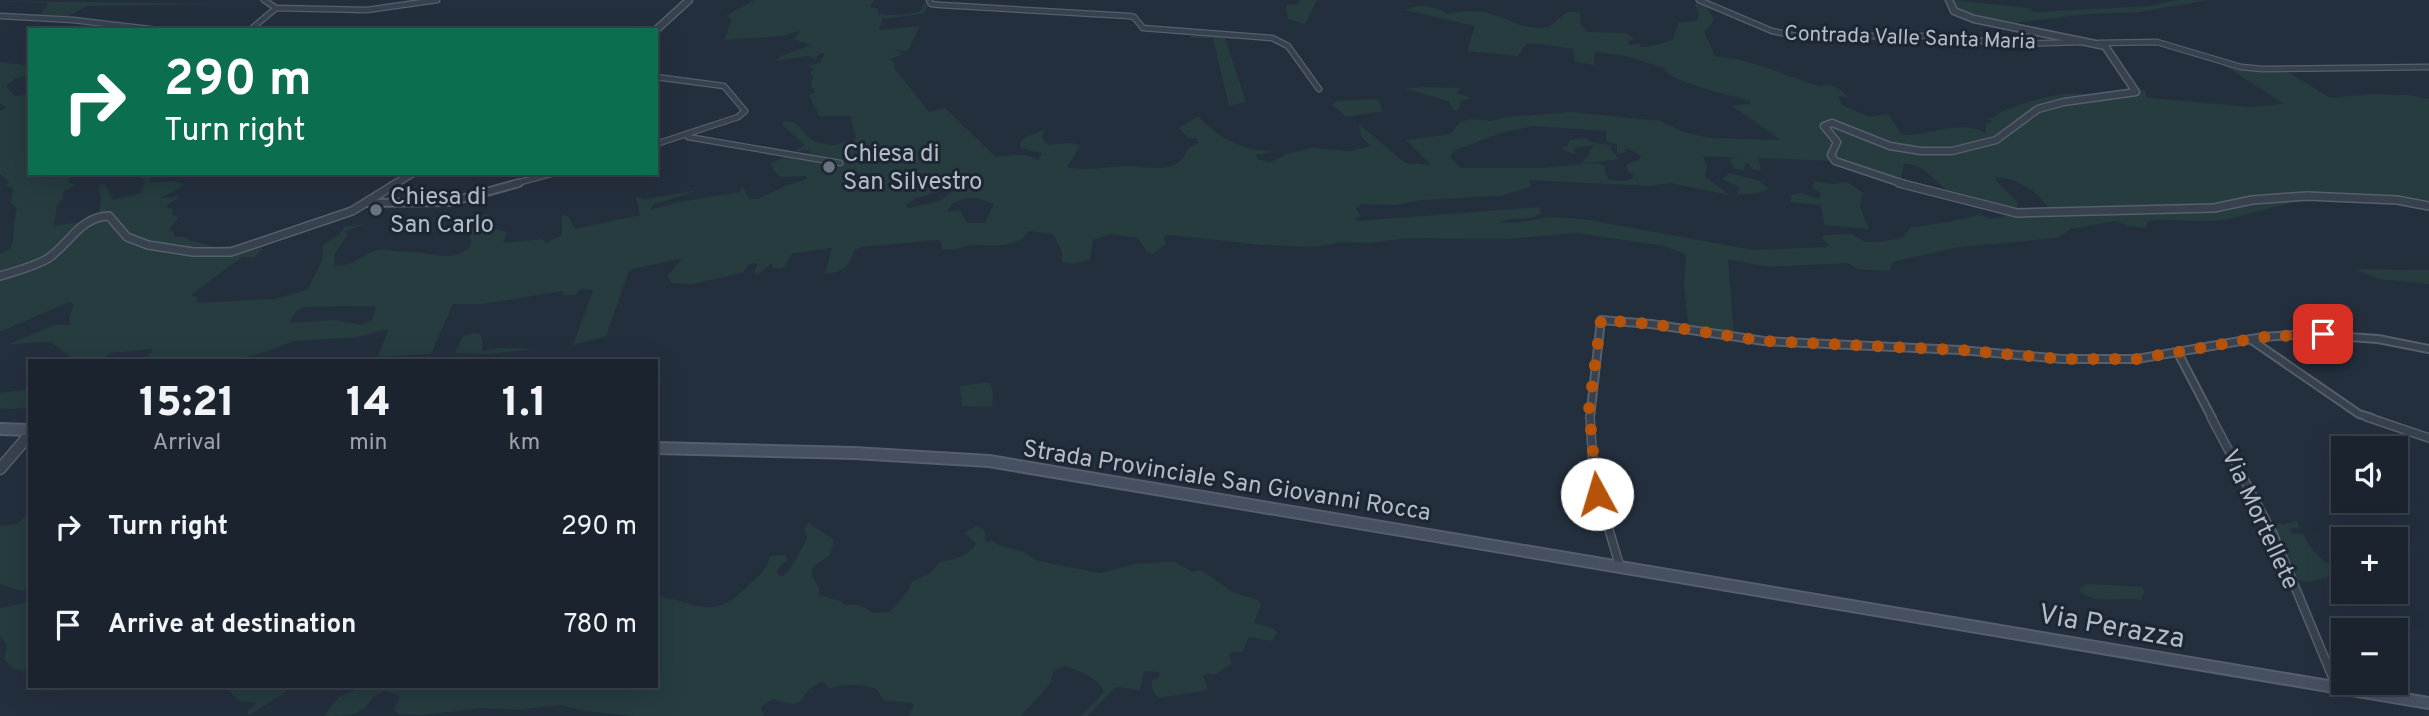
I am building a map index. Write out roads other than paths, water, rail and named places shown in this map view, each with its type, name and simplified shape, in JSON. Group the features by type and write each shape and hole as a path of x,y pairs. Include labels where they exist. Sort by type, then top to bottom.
{"main road":[{"path":"0,429 28,432"},
{"name":"Strada Provinciale San Giovanni Rocca","path":"658,448 975,460 1787,595"},
{"name":"Via Perazza","path":"1787,595 2331,687"},
{"name":"Via Perazza","path":"2380,695 2429,703"}],"street":[{"path":"264,0 276,8 368,10 437,0"},
{"path":"658,28 689,0"},
{"path":"929,0 931,4 941,5 1129,16 1134,17 1143,28 1272,38 1290,47 1319,89"},
{"name":"Contrada Valle Santa Maria","path":"1699,0 1772,31 1796,36 1932,36 2013,44 2085,41"},
{"path":"1949,0 1954,11 1974,19 2094,43 2110,50 2136,92 2038,109 1996,140 1952,151 1921,151 1891,146 1832,123 1824,126 1837,142 1831,155 1839,164 1924,191 2017,213 2214,208 2238,201 2302,194 2429,206"},
{"path":"252,28 276,8"},
{"path":"0,16 73,20 141,28"},
{"path":"2094,43 2157,42 2241,67 2262,69 2429,66"},
{"path":"658,77 724,86 744,109 744,113 738,117 658,143"},
{"path":"687,136 840,163"},
{"path":"0,276 53,255 83,223 101,216 109,216 126,236 141,244 217,253 267,242 366,203 410,175"},
{"path":"366,203 450,202 547,175"},
{"path":"1620,567 1594,479 1589,409 1601,320 1651,324 1764,341 1960,350 2062,359 2137,359 2294,334 2340,335 2429,349"},
{"path":"2250,339 2359,414 2429,439"},
{"name":"Via Mortellete","path":"2178,353 2273,534 2331,674"},
{"path":"0,469 28,434"}],"place":[{"name":"Chiesa di San Silvestro","path":"829,167"},
{"name":"Chiesa di San Carlo","path":"376,210"}]}
